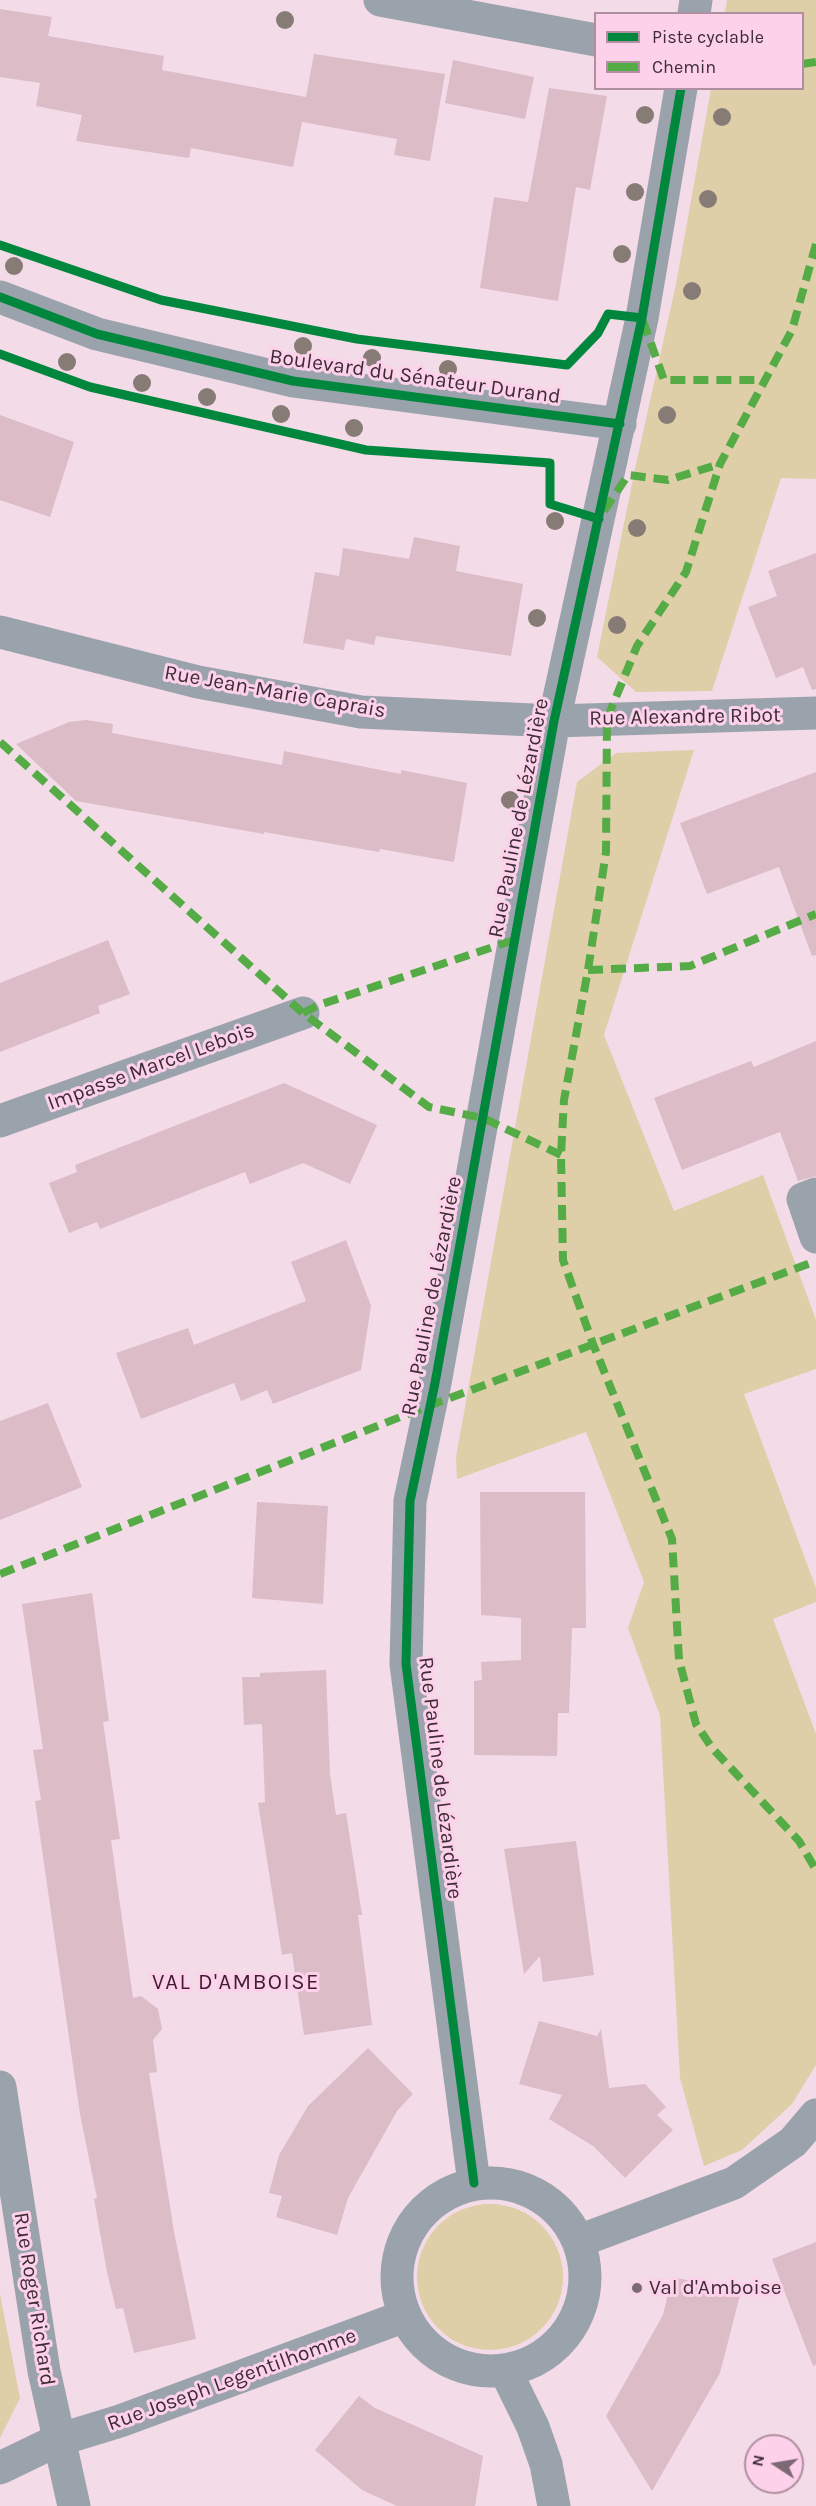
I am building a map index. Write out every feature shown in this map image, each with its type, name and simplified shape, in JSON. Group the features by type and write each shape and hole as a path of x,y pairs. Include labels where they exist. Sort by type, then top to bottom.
{"street":[{"path":"380,0 594,40"},
{"name":"Rue Pauline de Lézardière","path":"474,2183 406,1664 410,1501 435,1383 554,721 642,318 681,90"},
{"name":"Boulevard du Sénateur Durand","path":"0,297 97,334 293,381 620,424"},
{"name":"Rue Jean-Marie Caprais","path":"0,632 198,682 361,712 554,721"},
{"name":"Rue Alexandre Ribot","path":"554,721 816,713"},
{"name":"Impasse Marcel Lebois","path":"0,1121 303,1013"},
{"path":"816,1194 802,1199 816,1237"},
{"name":"Rue Roger Richard","path":"0,2087 44,2371 75,2506"},
{"path":"579,2241 734,2183 793,2142 816,2115"},
{"path":"474,2183 506,2183 537,2193 562,2214 579,2241 586,2269 584,2297 574,2324 556,2347 533,2363 506,2372 475,2371 446,2361 422,2342 405,2316 397,2289 398,2260 407,2233 424,2210 447,2193 474,2183"},
{"name":"Rue Joseph Legentilhomme","path":"0,2468 58,2440 120,2421 405,2316"},
{"path":"506,2372 533,2427 546,2464 554,2506"},
{"path":"546,2464 575,2506"}],"shaded area":[{"path":"727,0 816,0 816,479 781,478 712,691 636,692 597,657 676,284 711,90 804,90 804,12 725,12"},
{"path":"694,750 604,1035 674,1211 763,1175 816,1320 816,1369 744,1394 816,1588 816,1602 773,1619 816,1734 816,2065 792,2104 742,2150 704,2166 680,2078 660,1716 628,1628 644,1582 586,1432 457,1479 456,1457 577,782 616,753"},
{"path":"490,2204 518,2209 542,2225 558,2249 563,2277 558,2305 542,2329 518,2345 490,2350 462,2345 438,2329 422,2305 417,2277 422,2249 438,2225 462,2209"},
{"path":"0,2294 20,2398 0,2438"}],"building":[{"path":"0,9 52,17 48,36 164,56 162,70 306,97 314,54 445,74 430,161 394,155 397,139 302,122 293,167 191,148 189,158 76,141 82,115 36,106 40,83 0,77"},
{"path":"453,60 534,77 525,119 445,103"},
{"path":"549,88 607,96 590,190 576,187 558,301 480,288 494,197 528,202"},
{"path":"0,415 74,442 50,517 0,500"},
{"path":"414,537 460,546 456,571 523,584 511,656 376,636 374,645 346,639 344,650 303,643 315,572 339,576 343,548 409,559"},
{"path":"816,553 816,689 812,690 803,667 776,678 748,607 777,596 768,571"},
{"path":"86,720 113,724 112,733 282,765 284,751 401,774 401,770 467,783 454,862 380,849 379,852 264,832 264,834 76,801 16,744 69,722"},
{"path":"816,772 816,955 812,956 779,867 707,894 680,823"},
{"path":"108,940 130,994 98,1006 100,1013 0,1052 0,983"},
{"path":"816,1041 816,1176 798,1181 780,1132 682,1170 654,1098 751,1061 754,1067"},
{"path":"284,1083 377,1125 350,1184 303,1163 250,1184 245,1172 100,1229 97,1222 69,1233 49,1183 77,1172 75,1165"},
{"path":"346,1240 371,1306 361,1370 273,1404 267,1390 241,1401 234,1383 141,1419 116,1353 188,1328 194,1345 306,1301 291,1262"},
{"path":"48,1403 82,1487 0,1520 0,1421"},
{"path":"480,1492 585,1492 586,1628 572,1628 569,1713 558,1713 557,1756 474,1755 474,1681 482,1680 481,1662 521,1660 521,1618 481,1615"},
{"path":"257,1502 328,1506 323,1604 252,1598"},
{"path":"92,1593 109,1721 103,1722 120,1839 111,1840 133,1998 141,1996 158,2009 162,2029 153,2040 157,2072 149,2073 174,2232 196,2339 134,2353 123,2308 116,2309 107,2272 94,2199 97,2198 80,2114 35,1801 41,1800 33,1750 43,1749 22,1604"},
{"path":"326,1670 330,1774 336,1815 346,1813 362,1915 358,1915 372,2025 304,2035 292,1953 282,1955 258,1803 265,1802 262,1724 244,1725 242,1677 260,1677 260,1673"},
{"path":"576,1841 594,1975 543,1982 540,1956 524,1974 504,1849"},
{"path":"539,2021 597,2036 601,2029 609,2088 645,2084 666,2107 657,2115 673,2130 625,2178 593,2146 549,2119 562,2095 519,2084"},
{"path":"368,2048 413,2094 397,2111 348,2198 337,2235 276,2217 282,2196 269,2193 279,2155 308,2106"},
{"path":"816,2242 816,2365 813,2366 772,2259"},
{"path":"672,2277 741,2291 720,2373 652,2491 606,2416 663,2315"},
{"path":"359,2396 375,2408 483,2456 475,2506 397,2506 362,2490 315,2450"}],"marked path":[{"path":"804,64 816,62"},
{"path":"816,244 792,330 720,464 686,572 637,646 607,719 606,852 588,970 564,1100 561,1155 563,1260 593,1344 672,1539 679,1660 696,1724 712,1748 799,1841 816,1870"},
{"path":"643,321 664,380 764,380"},
{"path":"604,511 628,475 668,480 720,464"},
{"path":"0,742 303,1013 429,1107 483,1118 561,1155"},
{"path":"588,970 690,966 816,914"},
{"path":"303,1013 319,1005 514,940"},
{"path":"0,1574 431,1405 816,1261"}],"cycle path":[{"path":"474,2183 406,1664 410,1501 435,1383 554,721 642,318 681,90"},
{"path":"0,245 161,300 357,339 567,365 598,333 608,314 642,318"},
{"path":"0,297 97,334 293,381 620,424"},
{"path":"0,354 90,387 366,450 550,463 550,504 599,519"}],"place":[{"name":"Val d'Amboise","path":"637,2288"}],"district":[{"name":"VAL D'AMBOISE","path":"236,1983"}]}
